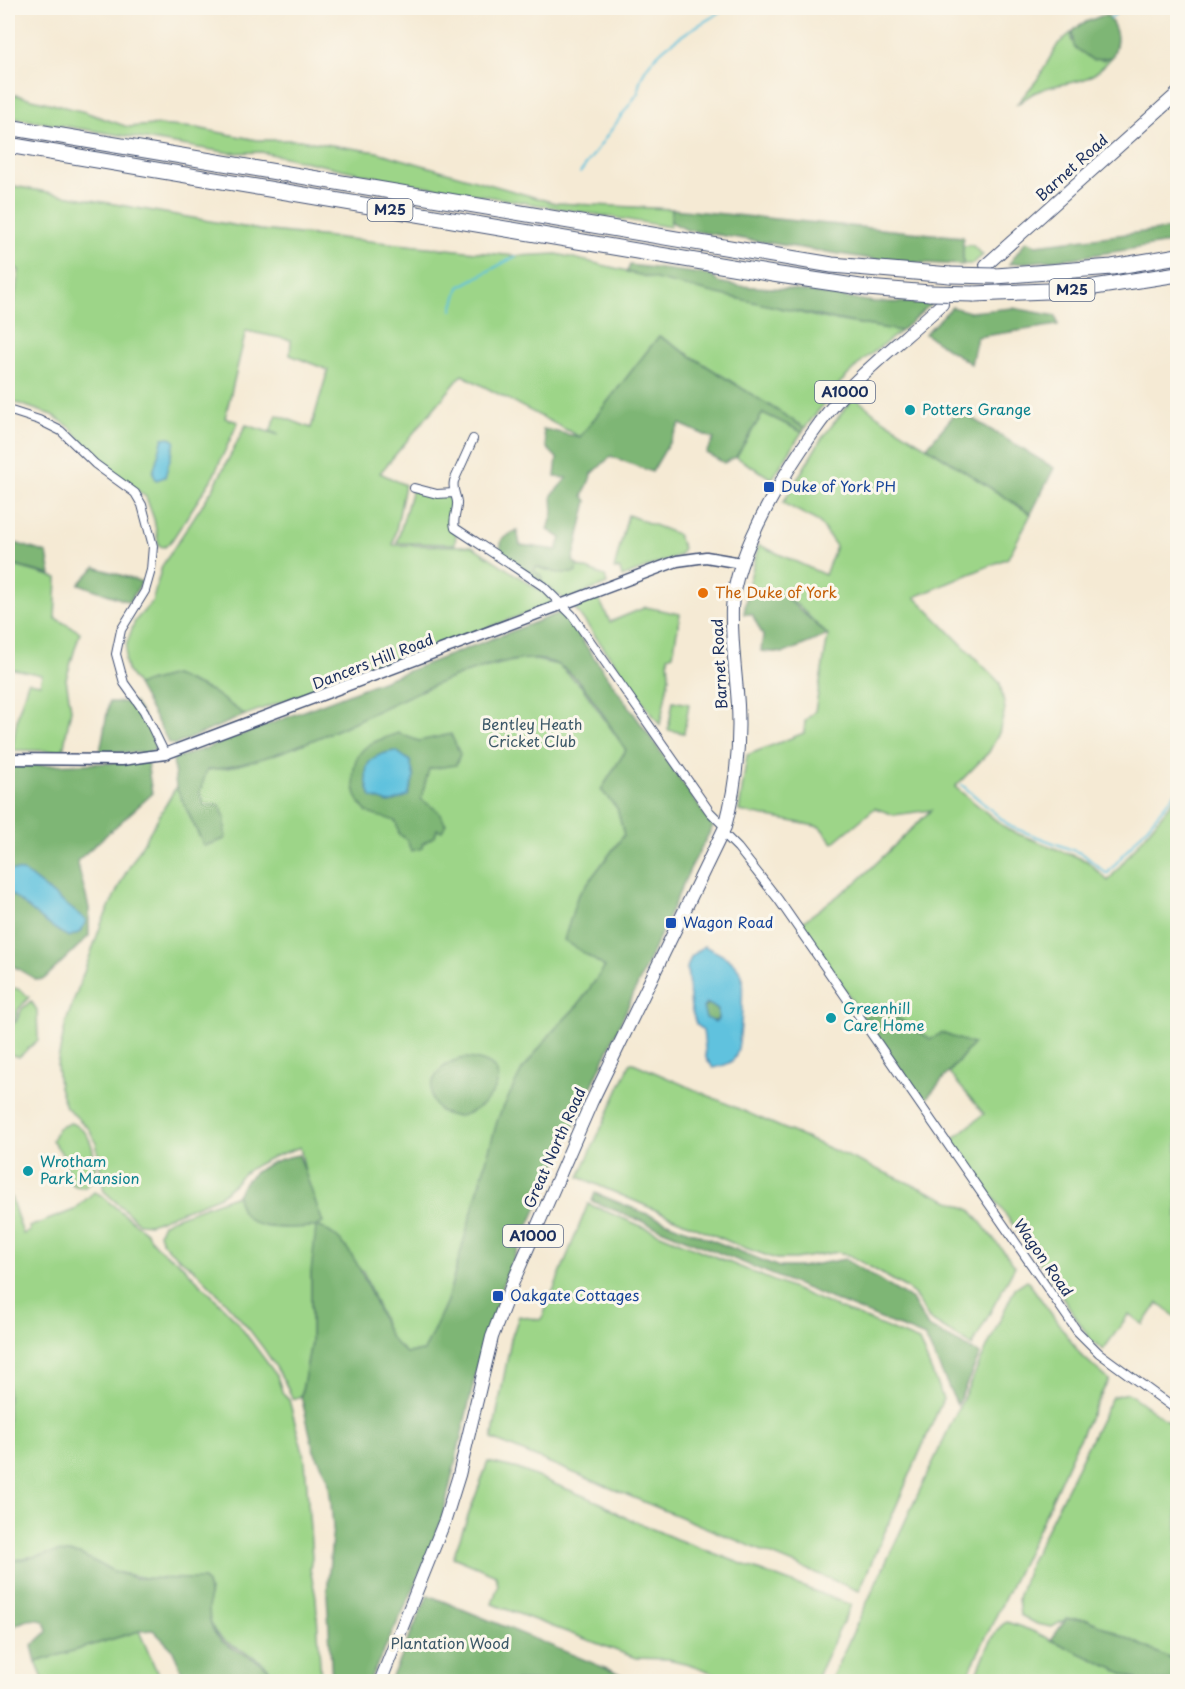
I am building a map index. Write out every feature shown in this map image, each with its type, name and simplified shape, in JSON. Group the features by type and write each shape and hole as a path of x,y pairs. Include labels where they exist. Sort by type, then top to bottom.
{"highway":[{"name":"M25","path":"8,127 812,262 892,272 950,275 991,271 1112,267 1178,256"},
{"name":"M25","path":"8,145 867,288 974,294 1075,290 1178,274"}],"main road":[{"name":"Barnet Road","path":"991,271 1178,93"},
{"name":"Barnet Road","path":"730,807 738,738 732,611 741,563 772,500 825,417 858,380 942,304"},
{"name":"Great North Road","path":"380,1682 445,1520 459,1475 492,1337 513,1282 591,1103 724,830 730,807"}],"street":[{"path":"8,411 39,420 67,434 95,464 135,493 142,505 153,546 151,570 145,591 121,630 116,654 124,683 144,711 165,754"},
{"path":"414,488 437,494 454,493 454,481 473,439"},
{"name":"Wagon Road","path":"454,493 457,502 454,524 551,593 563,605 615,674 710,812 778,899 1077,1331 1100,1353 1178,1411"},
{"name":"Dancers Hill Road","path":"8,759 122,760 165,754 688,558 706,557 741,563"}],"green space":[{"path":"1101,16 1108,16 1114,26 1117,36 1116,46 1112,57 1093,60 1074,47 1072,32 1081,24"},
{"path":"1072,32 1071,40 1102,60 1112,57 1102,68 1084,79 1048,87 1033,93 1016,105 1037,80 1058,44"},
{"path":"16,95 85,112 128,127 155,125 197,128 257,140 299,140 377,152 555,203 672,209 670,227 396,181 261,152 231,153 8,117 8,96"},
{"path":"8,185 260,230 516,256 557,254 817,317 901,331 862,361 840,383 805,428 659,336 580,437 462,375 380,473 405,485 393,545 472,546 547,595 553,604 245,715 211,691 174,675 137,685 127,670 125,661 127,643 135,621 152,602 162,566 214,487 246,425 279,435 270,431 277,415 311,428 328,370 290,355 291,340 246,331 225,418 238,422 213,477 172,540 165,547 159,546 154,519 146,497 96,458 70,427 52,415 8,400 8,340 19,270 8,264"},
{"path":"672,209 963,237 963,265 884,261 687,230 671,222"},
{"path":"1177,224 1177,241 1169,243 1074,258 1009,264 1026,241 1036,245 1168,229"},
{"path":"972,245 983,255 972,264 963,264 963,246"},
{"path":"630,265 710,275 718,282 739,286 787,289 874,302 932,303 901,331 798,312 661,281 627,272"},
{"path":"952,307 970,312 1013,308 1056,316 1058,325 977,337 971,364 925,334"},
{"path":"659,336 805,428 802,432 763,413 736,457 724,463 706,453 714,439 680,424 652,472 611,456 592,474 583,496 587,501 573,561 578,566 575,573 558,573 536,567 534,571 542,576 542,583 499,554 502,539 517,530 520,545 557,550 561,538 548,530 553,513 552,495 567,478 555,477 557,458 547,448 543,429 580,437"},
{"path":"854,397 878,416 1031,514 1008,558 915,597 1000,683 1005,709 999,733 989,752 955,787 1008,830 1087,861 1108,881 1177,796 1177,1318 1158,1303 1143,1325 1129,1314 1103,1350 1090,1339 1039,1261 952,1140 984,1114 949,1073 973,1044 930,1039 879,1006 864,1019 801,923 858,881 931,810 894,815 875,808 833,843 820,827 739,811 747,755 804,733 805,721 815,711 828,636 801,608 782,594 748,586 759,545 825,575 836,546 819,522 783,503 820,441"},
{"path":"958,410 1054,468 1031,514 927,447"},
{"path":"763,413 802,432 772,479 736,457"},
{"path":"412,489 452,498 453,509 451,509 447,523 456,534 455,544 397,543"},
{"path":"628,515 677,534 683,548 680,555 622,577 620,569 614,569"},
{"path":"9,541 47,553 51,575 8,564"},
{"path":"8,564 57,578 55,618 80,632 66,679 71,709 63,751 12,750 18,714 28,682 40,684 42,675 8,668"},
{"path":"578,566 605,576 607,584 565,600 542,583 534,571 536,567 558,573 575,573"},
{"path":"95,567 142,582 129,602 79,584"},
{"path":"748,586 782,594 828,635 784,653 761,651 763,636 752,614 744,614"},
{"path":"598,597 610,622 646,607 680,614 673,655 668,657 669,677 660,725 574,607"},
{"path":"562,612 713,826 690,869 506,1276 480,1355 442,1519 413,1590 369,1681 332,1681 327,1594 333,1527 331,1503 328,1477 314,1451 301,1396 311,1343 311,1273 316,1227 280,1228 256,1224 247,1218 240,1208 237,1195 248,1179 262,1168 299,1155 323,1223 317,1226 331,1233 354,1258 393,1340 406,1353 424,1351 447,1301 498,1118 522,1070 552,1032 578,1005 605,967 564,940 577,897 624,835 617,808 601,790 626,750 596,703 578,681 558,665 537,659 510,661 481,668 418,692 292,748 258,760 207,770 200,792 203,805 220,805 225,819 225,839 204,846 176,787 173,759"},
{"name":"Bentley Heath Cricket Club","path":"526,658 558,665 582,687 626,750 601,790 617,808 624,835 577,897 605,967 578,1005 552,1032 484,1171 447,1301 424,1351 406,1353 390,1338 363,1271 311,1273 311,1343 301,1396 293,1399 274,1364 251,1331 197,1272 164,1244 159,1233 163,1224 169,1220 237,1195 238,1200 316,1226 300,1147 253,1167 218,1197 150,1224 139,1223 104,1191 96,1142 89,1129 66,1107 59,1087 57,1065 66,1022 102,922 124,876 176,787 204,846 225,839 220,805 204,806 200,792 206,770 228,768 297,746 341,728 393,701 467,672"},
{"path":"174,675 211,691 245,715 175,745 169,743 137,685"},
{"path":"673,701 689,704 684,733 668,730"},
{"path":"109,702 134,702 145,719 156,749 147,753 100,752"},
{"path":"398,733 419,741 451,734 460,754 456,765 429,769 421,799 438,811 446,824 442,831 437,829 435,836 422,844 423,848 411,851 407,840 399,834 396,822 366,811 357,796 353,778 357,760 367,746"},
{"path":"147,762 152,794 77,861 89,908 89,936 44,979 37,980 8,963 8,766"},
{"path":"8,987 18,989 29,997 18,1010 15,1020 8,1024"},
{"path":"31,1001 37,1010 38,1040 19,1057 8,1054 8,1026 16,1022 22,1009"},
{"path":"711,1004 717,1007 720,1013 717,1019 711,1022 705,1019 702,1013 705,1007"},
{"path":"879,1006 930,1039 942,1033 973,1044 924,1101 864,1019"},
{"path":"465,1058 485,1062 495,1070 498,1080 486,1101 464,1115 453,1116 442,1112 435,1106 432,1087 435,1077 442,1068"},
{"path":"631,1062 971,1210 1015,1266 972,1346 929,1319 914,1294 851,1256 838,1252 795,1259 776,1259 737,1245 579,1177"},
{"path":"70,1123 84,1131 93,1152 96,1177 85,1187 75,1186 70,1182 65,1158 52,1140 58,1128"},
{"path":"8,1189 23,1234 30,1231 29,1227 74,1210 94,1192 99,1194 147,1233 160,1249 177,1260 234,1318 277,1376 283,1394 289,1400 305,1460 312,1557 310,1569 316,1597 321,1681 277,1681 268,1668 256,1658 220,1637 212,1627 208,1611 210,1590 115,1572 80,1554 28,1557 8,1562"},
{"path":"595,1193 779,1267 801,1267 845,1259 912,1300 928,1327 980,1354 957,1405 925,1337 592,1201"},
{"path":"588,1204 919,1341 943,1399 859,1591 492,1439 511,1339 519,1316 540,1320 543,1316"},
{"path":"1027,1280 1081,1355 1109,1380 1084,1427 1038,1530 965,1681 830,1681 1015,1288"},
{"path":"1128,1393 1177,1428 1177,1662 1087,1619 1066,1619 1052,1627 1037,1624 1020,1615 1018,1598 1030,1563 1112,1397"},
{"path":"488,1462 518,1469 603,1504 620,1515 676,1539 851,1605 815,1681 735,1681 689,1664 668,1659 636,1658 492,1604 498,1586 496,1575 453,1557"},
{"path":"57,1552 80,1554 115,1572 136,1578 204,1579 209,1590 210,1618 215,1633 229,1646 264,1665 277,1681 186,1681 172,1649 153,1630 139,1631 36,1662 32,1646 47,1632 45,1622 25,1621 8,1632 8,1562"},
{"name":"Plantation Wood","path":"428,1595 636,1681 390,1681"},
{"path":"1066,1619 1087,1619 1177,1662 1177,1681 1140,1681 1051,1640"},
{"path":"1007,1622 1030,1630 1140,1681 974,1682 992,1639"},
{"path":"139,1631 161,1681 44,1681 36,1662"}],"water":[{"path":"170,437 175,441 165,477 156,480 153,473 163,438"},
{"path":"396,751 410,761 414,777 408,796 389,803 371,797 366,771 371,760 377,756"},
{"path":"8,870 23,871 86,920 81,932 69,937 61,933 8,892"},
{"path":"704,946 731,961 742,975 739,1044 734,1059 725,1065 713,1068 706,1058 703,1030 696,1024 691,1008 687,968 691,957","holes":["706,1003 718,1009 718,1020 715,1022 706,1018 703,1008"]}],"waterway":[{"path":"580,173 638,93 641,78 659,53 672,42 727,8"},
{"path":"1110,19 1121,8"},
{"path":"452,310 459,287 516,256"},
{"path":"962,785 1011,827 1083,854 1107,874 1178,790"}],"place":[{"name":"Potters Grange","path":"910,410"},
{"name":"Duke of York PH","path":"769,487"},
{"name":"The Duke of York","path":"703,593"},
{"name":"Wagon Road","path":"671,923"},
{"name":"Greenhill Care Home","path":"831,1018"},
{"name":"Wrotham Park Mansion","path":"28,1171"},
{"name":"Oakgate Cottages","path":"498,1296"}]}
